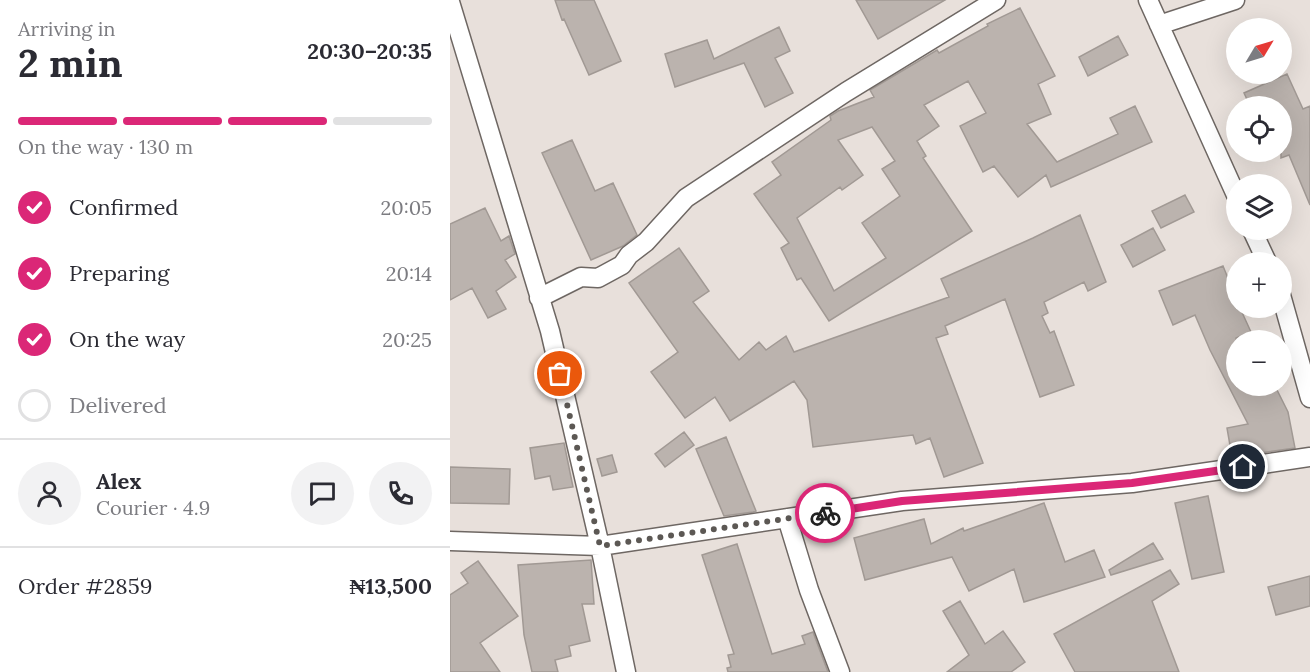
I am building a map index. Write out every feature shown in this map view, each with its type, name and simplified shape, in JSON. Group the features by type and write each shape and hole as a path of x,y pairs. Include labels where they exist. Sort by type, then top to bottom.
{"street":[{"path":"539,297 581,277 598,278 622,265 629,255 646,242 686,198 846,92 996,0"},
{"path":"1148,0 1226,174"},
{"path":"1159,25 1235,0"},
{"path":"450,2 550,332 600,546 626,672"},
{"path":"1288,318 1310,398"},
{"path":"450,541 600,546 902,501 1132,483 1310,457"},
{"path":"787,519 808,590 840,672"}],"building":[{"path":"555,0 594,0 621,61 589,75 564,19 562,20"},
{"path":"856,0 945,0 878,39"},
{"path":"1020,8 1055,76 1038,84 1051,114 1027,124 1057,162 1118,134 1110,118 1135,106 1152,142 1051,187 1046,175 1018,197 994,166 983,172 960,126 986,113 968,81 924,105 939,126 917,141 926,156 923,158 972,231 829,321 801,278 797,280 781,248 789,243 754,194 781,175 772,162 831,120 830,116 874,97 870,90 937,50 939,53 988,26 987,24","holes":["872,127 895,161 882,169 900,196 862,223 886,258 834,291 797,218 840,187 842,190 863,175 838,140"]},
{"path":"779,27 790,51 775,58 793,93 765,107 744,63 675,87 665,54 707,40 714,59"},
{"path":"1118,36 1128,55 1088,76 1079,57"},
{"path":"1264,84 1292,84 1303,109 1310,106 1310,205 1292,162 1292,96 1245,96 1244,93"},
{"path":"572,140 595,191 613,183 637,235 623,246 591,260 542,153"},
{"path":"1185,195 1194,212 1161,228 1152,211"},
{"path":"485,208 501,241 509,236 515,254 505,260 516,277 496,291 506,309 488,318 472,288 450,300 450,224"},
{"path":"1080,215 1106,282 1088,291 1084,282 1044,302 1048,313 1042,316 1050,333 1054,331 1074,385 1040,397 1005,299 945,326 948,334 936,338 983,463 944,477 930,438 916,444 913,435 813,447 807,400 794,381 730,421 715,397 685,418 651,372 678,352 629,283 679,248 709,291 693,302 739,360 759,342 766,350 786,336 794,352 949,297 941,279"},
{"path":"1153,228 1165,250 1133,267 1121,245"},
{"path":"1223,266 1226,273 1226,318 1245,318 1250,330 1226,330 1226,381 1195,315 1173,325 1159,291"},
{"path":"1234,396 1280,396 1288,412 1295,448 1232,457 1227,428 1248,424"},
{"path":"684,432 694,445 665,467 655,454"},
{"path":"726,437 756,511 724,516 696,449"},
{"path":"564,443 573,487 553,490 550,476 535,479 530,448"},
{"path":"612,455 617,472 602,476 597,459"},
{"path":"450,467 510,469 509,504 450,503"},
{"path":"1208,496 1224,572 1192,579 1175,503"},
{"path":"1044,503 1065,562 1094,550 1105,577 1024,602 1014,569 969,591 952,557 865,580 854,538 924,519 931,544 963,528 964,531"},
{"path":"1153,543 1163,559 1111,575 1109,570"},
{"path":"737,544 772,654 805,644 802,636 813,632 828,672 728,672 727,668 731,667 728,655 734,654 702,555"},
{"path":"591,560 594,604 582,604 590,641 569,646 571,656 555,660 558,672 532,672 524,635 518,565"},
{"path":"478,561 518,616 480,643 500,672 450,672 450,595 468,583 461,573"},
{"path":"1170,570 1179,584 1152,601 1179,672 1075,672 1054,634"},
{"path":"1310,576 1310,606 1276,615 1268,587"},
{"path":"960,601 985,644 1003,631 1025,662 1011,672 947,672 969,655 943,611"}],"way so far":[{"path":"560,374 600,546 825,513"}],"route":[{"path":"825,513 902,501 1132,483 1243,467"}]}
